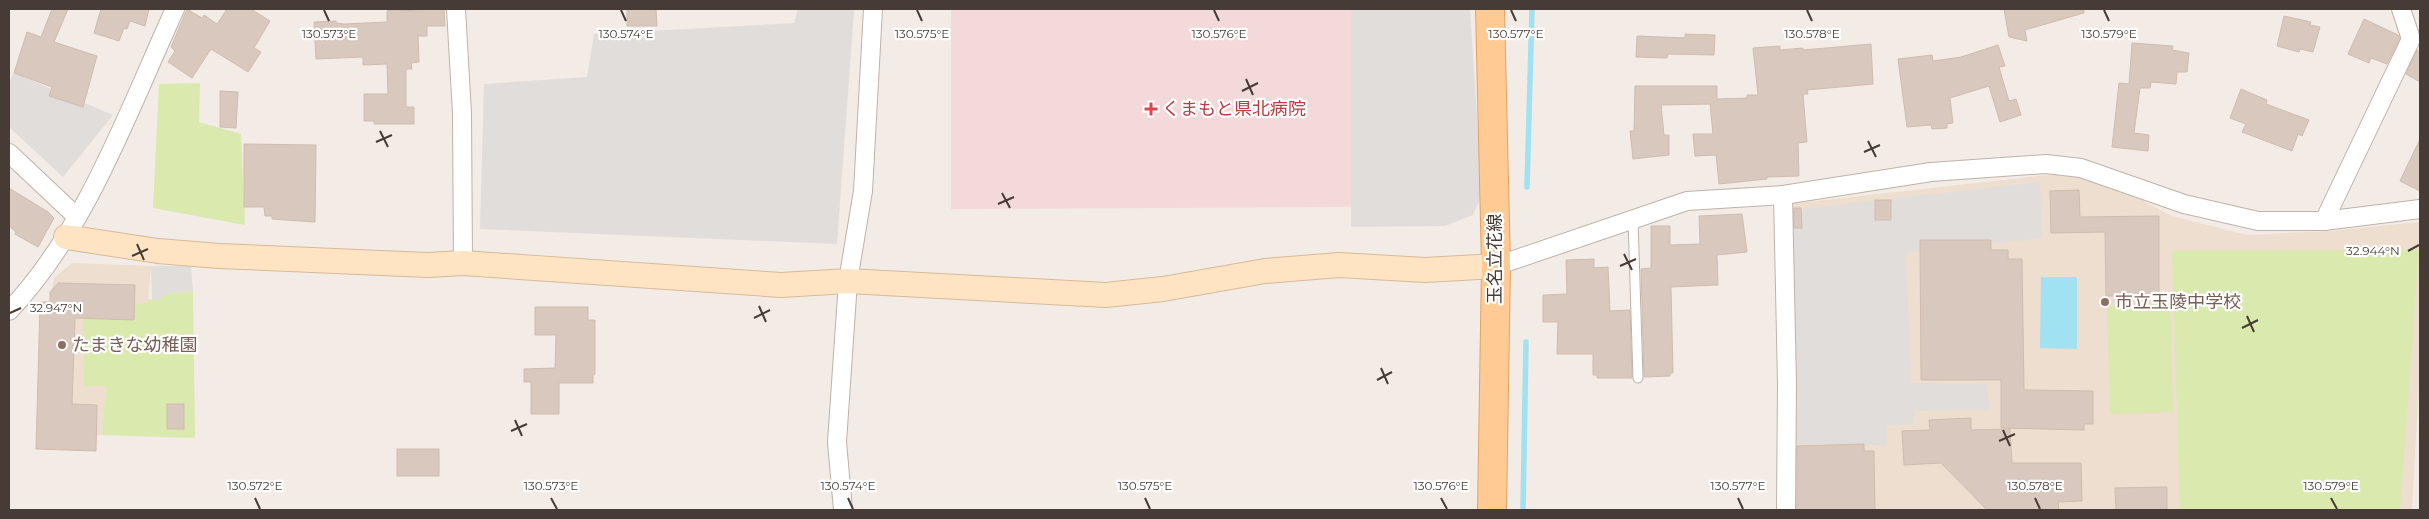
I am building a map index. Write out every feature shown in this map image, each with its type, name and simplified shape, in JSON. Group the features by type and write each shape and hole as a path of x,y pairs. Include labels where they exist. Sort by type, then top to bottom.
{"main road":[{"name":"玉名立花線","path":"1490,9 1496,266 1492,510"}],"street":[{"path":"9,311 31,287 72,227 91,193 175,9"},
{"path":"456,9 462,113 463,264"},
{"path":"843,510 837,442 848,282 863,191 873,9"},
{"path":"2324,221 2411,39 2401,9"},
{"path":"9,153 72,227 158,251 219,256 463,264 782,285 848,282 1106,295 1163,290 1265,271 1339,265 1424,270 1496,266 1687,201 1783,196 1931,172 2046,164 2081,168 2184,204 2258,221 2324,221 2420,209"},
{"path":"1783,196 1787,384 1786,510"}],"lane":[{"path":"1633,219 1638,378"}],"shaded area":[{"path":"798,9 853,9 854,11 837,244 480,229 484,84 587,77 594,34 794,23"},
{"path":"1351,9 1470,9 1482,195 1473,215 1445,226 1351,227"},
{"name":"くまもと県北病院","path":"1352,9 1352,207 951,209 951,10"},
{"path":"14,73 113,115 63,177 9,127 9,82"},
{"name":"市立玉陵中学校","path":"2065,173 2103,180 2172,216 2247,235 2330,231 2420,222 2420,368 2412,510 1792,510 1789,204"},
{"path":"2040,182 2042,238 1906,253 1911,383 1987,384 1989,410 1914,411 1913,424 1887,425 1887,445 1791,444 1787,211"},
{"name":"たまきな幼稚園","path":"72,263 151,266 148,303 84,305 84,386 106,386 102,435 39,436 41,301 50,301 54,278"},
{"path":"151,266 191,266 193,291 165,294 160,300 152,300"}],"green space":[{"path":"200,83 199,122 241,134 245,225 153,208 159,84"},
{"path":"2419,250 2400,510 2180,510 2172,251"},
{"path":"193,291 195,438 102,435 106,386 84,386 83,305 148,303 148,299 152,300 165,294"},
{"path":"2170,304 2173,412 2110,414 2107,306"}],"water":[{"path":"2041,277 2077,277 2077,349 2040,348"}],"building":[{"path":"52,9 68,9 54,42 97,56 83,107 49,96 52,87 14,73 27,32 41,37"},
{"path":"101,9 149,9 145,26 130,21 127,29 124,28 119,41 94,33"},
{"path":"187,9 202,18 204,15 217,24 227,9 251,9 270,21 254,48 261,52 248,72 211,49 192,78 168,62 175,51 171,47"},
{"path":"424,9 444,9 445,26 427,26 427,36 418,36 419,62 411,63 412,69 406,69 406,107 414,107 414,124 374,124 374,121 364,121 364,94 388,94 387,64 363,65 363,57 316,59 314,22 336,21 336,23 344,24 387,22 387,11 424,11"},
{"path":"627,9 656,9 657,26 627,26"},
{"path":"2004,9 2084,9 2084,13 2025,30 2027,41 2009,37"},
{"path":"2284,16 2311,22 2310,25 2320,27 2313,52 2300,49 2299,52 2277,46"},
{"path":"2364,19 2398,35 2400,38 2387,64 2371,58 2369,63 2348,54"},
{"path":"1685,34 1715,35 1714,55 1668,54 1667,58 1636,57 1637,36 1685,38"},
{"path":"2132,43 2173,46 2172,50 2189,53 2187,72 2177,72 2176,84 2151,82 2150,88 2140,88 2134,133 2149,135 2148,151 2112,147 2119,83 2129,84"},
{"path":"1871,44 1873,84 1807,90 1808,94 1803,94 1807,142 1798,143 1799,176 1767,177 1767,179 1719,184 1716,155 1695,156 1693,134 1713,134 1710,104 1661,105 1664,135 1669,135 1669,155 1633,159 1630,131 1634,131 1635,86 1717,86 1717,99 1747,98 1747,95 1758,95 1753,48 1780,46 1780,50 1803,48 1803,50"},
{"path":"1998,45 2005,66 1999,67 2009,101 2016,99 2021,115 2000,122 1989,86 1950,98 1953,123 1947,124 1947,128 1932,129 1931,125 1907,127 1898,59 1932,55 1933,61 1961,57"},
{"path":"2417,50 2420,52 2420,82 2406,74"},
{"path":"2241,89 2267,100 2266,104 2309,120 2302,136 2298,134 2292,151 2242,132 2246,124 2230,118"},
{"path":"220,91 238,92 236,128 220,127"},
{"path":"2420,139 2420,191 2400,181"},
{"path":"244,144 316,145 315,222 272,219 272,216 265,216 264,207 244,207"},
{"path":"9,188 48,212 54,218 38,247 15,234 16,232 9,226"},
{"path":"2079,190 2080,217 2159,216 2159,296 2106,296 2105,232 2051,233 2050,191"},
{"path":"1875,200 1891,200 1891,220 1875,220"},
{"path":"1794,208 1801,208 1802,228 1794,228"},
{"path":"1742,214 1747,252 1717,255 1718,285 1671,287 1673,373 1670,373 1670,376 1644,377 1641,269 1651,268 1651,226 1670,226 1670,245 1700,244 1699,216"},
{"path":"1920,240 1991,240 1991,250 2008,250 2008,259 2022,259 2024,390 2093,391 2093,424 2084,424 2084,430 2001,428 2001,380 1921,380"},
{"path":"1594,259 1594,268 1608,267 1610,311 1630,310 1632,378 1597,378 1597,375 1593,375 1593,354 1557,354 1558,322 1543,322 1543,295 1567,294 1566,260"},
{"name":"たまきな幼稚園","path":"58,283 135,285 134,320 75,318 72,404 97,405 96,451 36,449 40,305 43,305 43,302 50,302 50,292"},
{"path":"535,307 588,307 588,320 595,320 595,374 593,375 593,383 559,383 559,414 531,414 531,382 524,382 524,369 555,368 556,335 535,335"},
{"path":"167,404 184,404 184,429 167,429"},
{"path":"1971,418 1971,430 2010,429 2012,463 2081,463 2082,501 2058,502 2059,510 1987,510 1941,463 1904,465 1902,431 1930,430 1929,420"},
{"path":"1864,444 1864,451 1874,451 1875,510 1797,510 1797,446"},
{"path":"397,449 439,449 439,476 397,476"},
{"path":"2167,487 2167,510 2116,510 2115,488"}],"waterway":[{"path":"1527,187 1532,9"},
{"path":"1523,510 1526,342"}],"place":[{"name":"くまもと県北病院","path":"1151,109"},
{"name":"市立玉陵中学校","path":"2105,302"},
{"name":"たまきな幼稚園","path":"62,345"}]}
